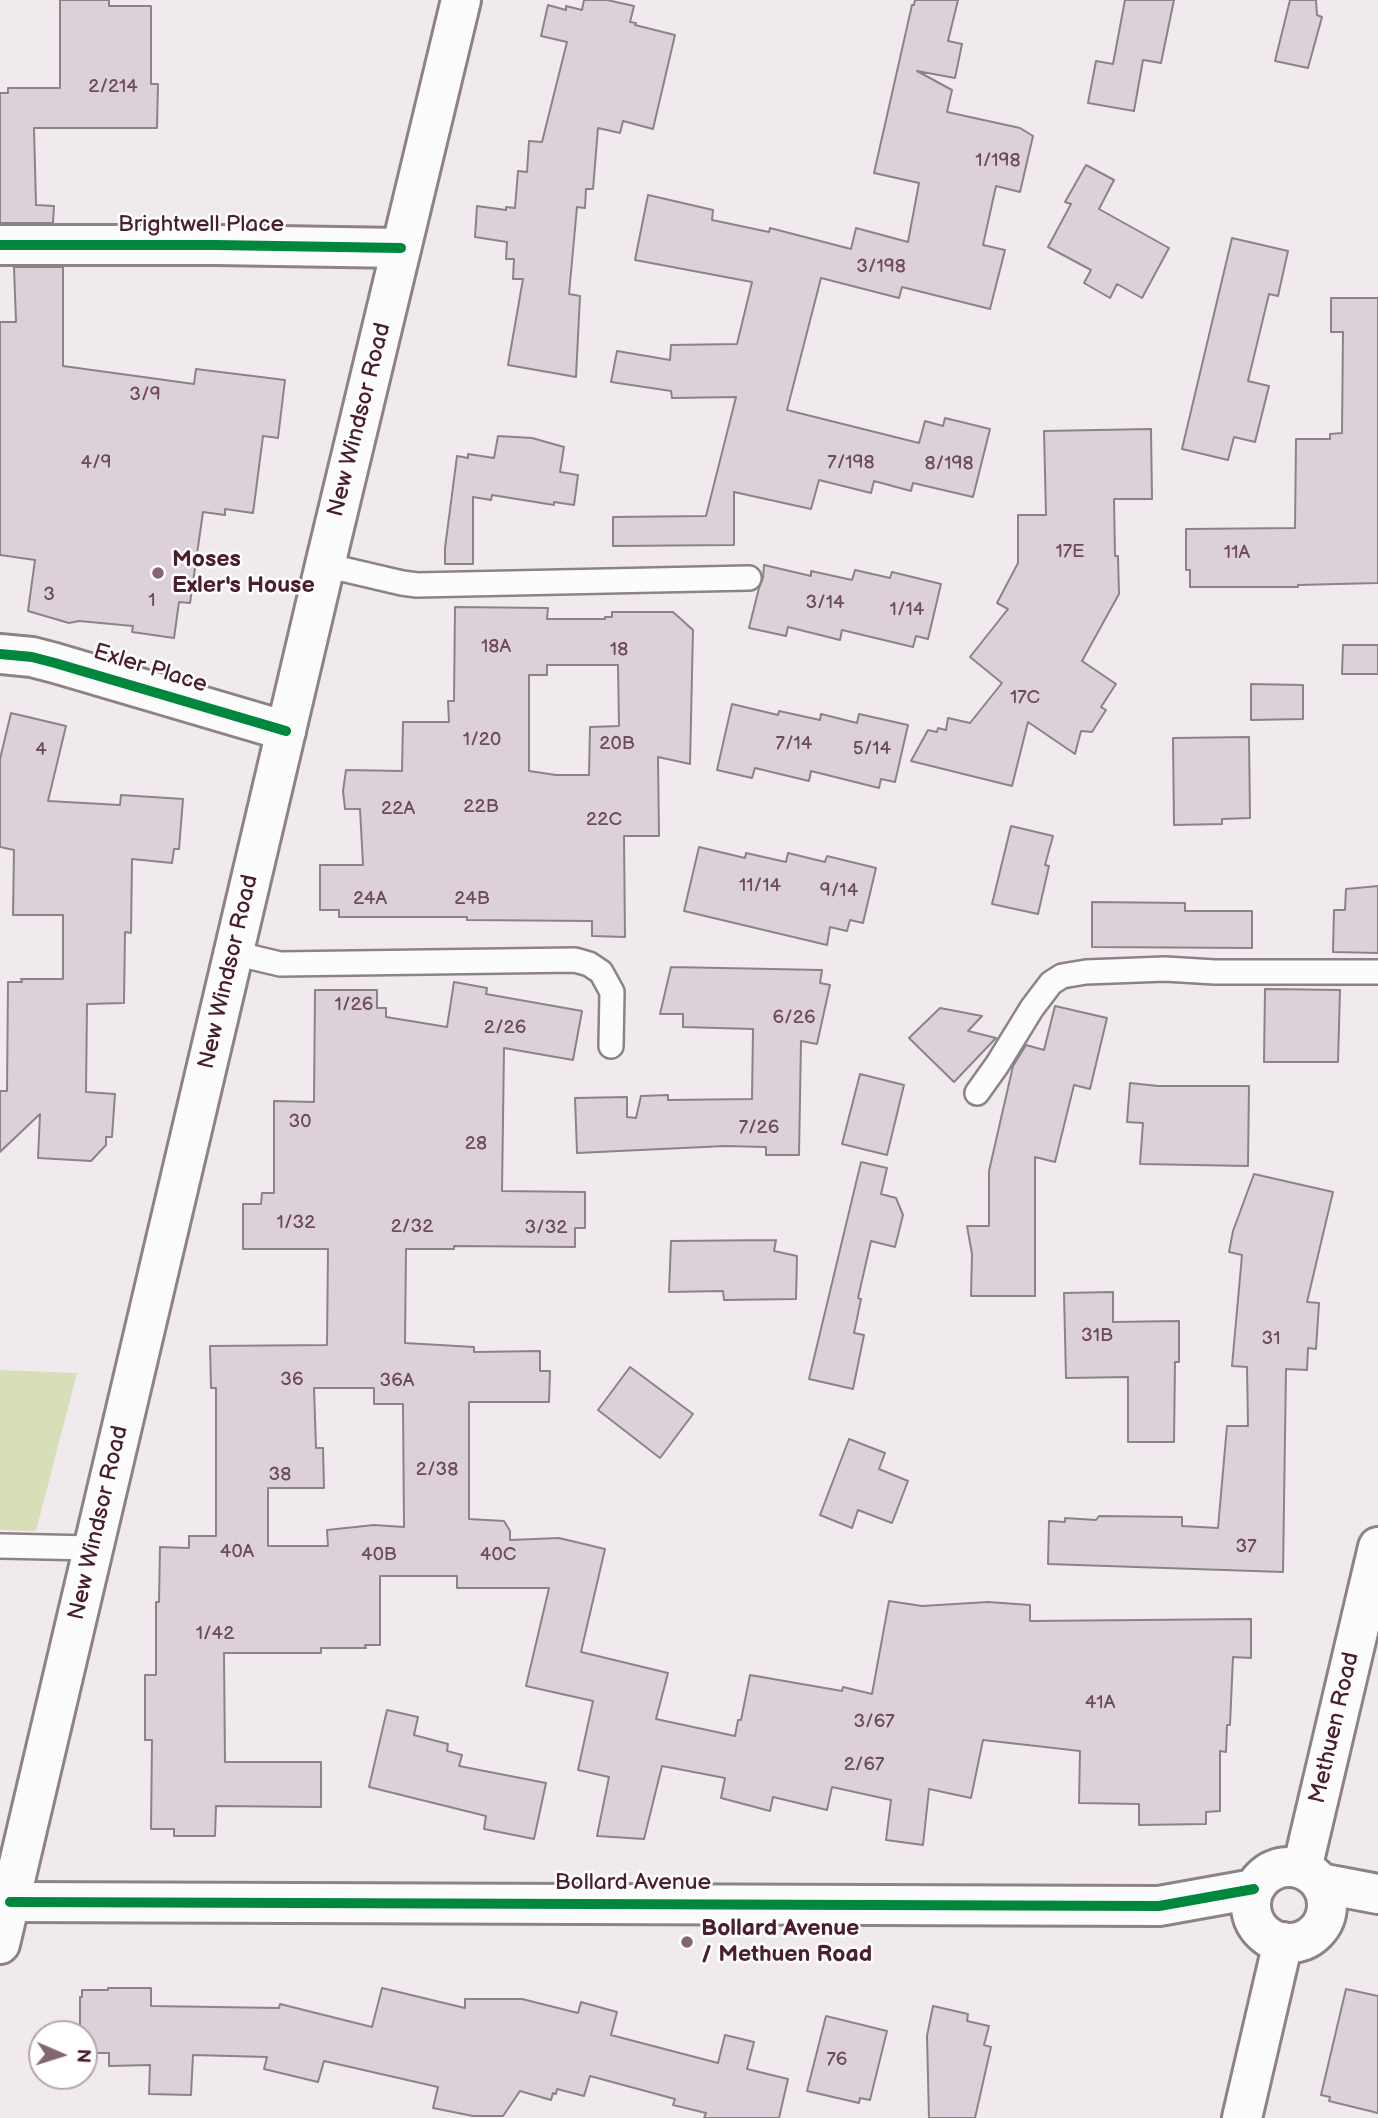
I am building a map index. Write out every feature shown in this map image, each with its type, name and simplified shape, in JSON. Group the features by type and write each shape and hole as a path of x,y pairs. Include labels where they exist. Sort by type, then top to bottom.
{"street":[{"name":"New Windsor Road","path":"0,1944 461,0"},
{"name":"Brightwell Place","path":"0,245 401,248"},
{"name":"Exler Place","path":"0,654 32,657 55,663 286,731"},
{"name":"Methuen Road","path":"1311,1876 1378,1547"},
{"name":"Bollard Avenue","path":"10,1902 1159,1906 1254,1889 1265,1874 1273,1869 1291,1866 1311,1876 1378,1894"},
{"path":"1254,1889 1250,1907 1256,1924 1272,1936 1295,1942 1304,1940 1321,1924 1326,1912 1326,1893 1311,1876"},
{"name":"Bollard Avenue","path":"1159,1906 1272,1936"},
{"path":"1321,1924 1378,1912"},
{"path":"1242,2118 1272,1936"}],"lane":[{"path":"325,565 417,585 750,579"},
{"path":"234,953 280,964 575,960 589,964 601,972 612,992 611,1046"},
{"path":"977,1093 1032,1009 1051,983 1062,976 1086,972 1165,969 1215,972 1378,972"},
{"path":"0,1546 92,1548"}],"green space":[{"path":"0,1370 77,1373 36,1531 0,1530"}],"building":[{"path":"60,0 109,0 109,6 151,6 151,84 158,84 157,128 34,128 36,205 54,206 53,223 0,223 0,93 8,93 8,88 60,88"},
{"path":"584,0 607,0 634,6 630,22 675,35 653,129 623,121 620,133 598,128 593,189 586,189 585,208 577,207 569,294 580,296 576,377 508,365 523,279 513,279 514,259 506,259 507,242 475,237 477,206 506,210 506,207 515,208 518,171 527,172 529,141 542,142 567,42 541,36 548,5 566,10 566,6 582,10"},
{"path":"915,0 958,0 948,41 962,44 955,78 917,71 952,90 947,112 1020,128 1033,136 1020,192 996,186 983,245 1005,250 990,309 902,287 899,298 821,278 787,410 919,443 925,421 943,426 945,418 990,429 973,497 913,483 911,491 874,481 871,493 819,480 811,509 734,492 734,545 613,546 613,517 706,516 736,397 672,398 671,391 611,382 617,351 670,360 671,345 737,344 752,282 635,260 648,195 713,210 712,220 769,232 770,228 851,249 856,228 908,242 919,183 874,173"},
{"path":"1125,0 1174,0 1161,63 1143,60 1134,111 1088,103 1096,61 1113,64"},
{"path":"1290,0 1316,0 1317,15 1322,17 1308,68 1275,61"},
{"path":"1086,165 1114,180 1099,209 1169,248 1142,298 1117,284 1110,298 1084,283 1091,270 1048,247 1071,204 1065,202"},
{"path":"1232,238 1288,251 1278,296 1269,294 1248,381 1269,386 1255,442 1234,437 1228,460 1182,449"},
{"path":"14,267 63,267 63,366 194,384 196,369 285,380 278,438 263,436 253,513 225,509 225,515 203,512 190,603 179,602 174,638 132,632 133,626 79,621 69,623 28,611 35,560 0,555 0,322 16,322"},
{"path":"1331,298 1378,298 1378,583 1298,587 1190,587 1190,570 1186,570 1186,529 1295,528 1296,439 1330,439 1330,434 1342,433 1343,332 1331,332"},
{"path":"1151,429 1152,499 1114,499 1119,594 1082,661 1116,684 1101,707 1106,710 1092,732 1081,731 1075,754 1028,722 1012,786 911,761 928,730 946,730 948,718 970,723 1002,683 970,657 1008,609 997,603 1018,563 1018,515 1046,515 1044,431"},
{"path":"498,436 532,438 564,447 560,472 578,475 574,505 554,502 554,505 492,495 491,500 473,497 473,564 445,564 457,456 468,458 468,454 494,458"},
{"path":"764,565 811,576 811,571 852,580 855,570 890,578 892,572 941,584 928,639 916,636 913,647 842,630 840,640 788,627 786,636 749,628"},
{"path":"455,607 548,608 547,619 605,619 612,617 612,612 673,612 693,630 690,764 658,757 659,836 624,836 625,937 592,936 592,921 339,917 339,910 320,910 320,865 363,865 360,809 345,809 343,791 346,770 402,771 403,722 449,722 448,701 454,701","holes":["547,665 618,665 619,726 590,727 589,775 556,775 529,771 529,675 547,675"]},
{"path":"1343,645 1378,645 1378,674 1342,674"},
{"path":"1251,684 1303,685 1303,719 1251,720"},
{"path":"732,704 778,715 779,711 820,720 821,714 857,723 859,714 908,725 895,782 881,779 879,788 811,771 809,781 755,768 752,778 717,770"},
{"path":"11,713 66,726 48,801 120,805 121,795 183,799 179,849 174,849 172,863 132,859 131,933 125,932 124,1003 87,1004 86,1092 115,1094 112,1137 106,1137 106,1145 91,1161 38,1158 40,1114 0,1152 0,1091 7,1091 8,982 22,982 21,979 63,979 63,915 13,915 14,850 0,847 0,759"},
{"path":"1249,737 1250,818 1222,819 1222,824 1174,825 1173,738"},
{"path":"1011,826 1053,836 1045,865 1049,866 1038,914 992,904"},
{"path":"699,847 745,858 746,853 786,862 788,853 825,862 827,856 876,868 863,923 850,920 847,931 830,927 827,945 684,911"},
{"path":"1378,886 1378,953 1333,952 1334,910 1345,910 1346,889"},
{"path":"1092,902 1185,903 1185,911 1252,911 1252,948 1092,947"},
{"path":"671,967 822,970 820,983 830,985 817,1044 801,1041 799,1155 766,1155 766,1147 725,1146 577,1153 575,1098 627,1097 627,1117 636,1118 641,1096 668,1095 668,1100 752,1099 753,1029 683,1027 683,1014 660,1014"},
{"path":"454,982 487,988 486,994 582,1011 573,1060 504,1048 502,1191 585,1192 585,1228 575,1228 575,1247 454,1246 454,1249 406,1249 405,1343 474,1347 474,1352 540,1351 540,1371 550,1371 549,1402 469,1402 469,1519 504,1521 510,1531 510,1540 559,1538 605,1549 581,1652 668,1673 656,1719 735,1736 750,1675 842,1691 843,1687 872,1694 889,1601 922,1606 988,1602 1030,1605 1030,1621 1251,1619 1251,1658 1233,1657 1230,1725 1227,1725 1226,1752 1220,1751 1220,1811 1206,1812 1206,1824 1139,1825 1139,1804 1079,1803 1080,1751 983,1740 971,1798 929,1789 923,1845 886,1840 891,1800 832,1787 827,1810 773,1797 770,1811 721,1798 725,1778 662,1766 644,1839 597,1836 609,1777 578,1770 593,1701 526,1686 549,1588 457,1588 457,1576 380,1576 380,1645 365,1645 366,1648 321,1648 321,1653 224,1653 225,1762 321,1762 321,1807 216,1806 215,1836 174,1836 174,1829 151,1829 152,1740 145,1740 145,1675 156,1675 156,1602 159,1602 160,1547 189,1548 189,1536 216,1536 216,1388 211,1388 210,1346 327,1345 328,1249 243,1249 243,1204 261,1204 262,1193 274,1193 274,1101 314,1102 315,990 377,990 377,1008 386,1008 386,1017 447,1027","holes":["314,1388 374,1388 374,1404 403,1404 404,1527 374,1525 327,1530 328,1546 268,1546 268,1488 324,1488 323,1448 316,1448"]},
{"path":"1265,989 1340,990 1338,1062 1264,1062"},
{"path":"1055,1006 1107,1018 1090,1089 1074,1085 1055,1162 1035,1157 1035,1296 971,1296 972,1254 967,1226 989,1226 989,1171 1013,1066 1026,1045 1044,1050"},
{"path":"940,1008 982,1016 968,1031 996,1038 954,1082 909,1038"},
{"path":"860,1074 904,1085 887,1155 842,1144"},
{"path":"1130,1083 1158,1086 1249,1086 1248,1166 1140,1164 1143,1123 1127,1122"},
{"path":"861,1162 887,1168 881,1194 896,1198 903,1215 895,1247 871,1241 858,1298 861,1299 854,1333 864,1335 853,1389 809,1379"},
{"path":"1254,1174 1333,1192 1307,1302 1319,1303 1316,1349 1308,1348 1307,1370 1286,1369 1283,1572 1048,1564 1049,1521 1065,1522 1065,1518 1096,1520 1099,1516 1182,1517 1182,1526 1218,1528 1227,1426 1248,1426 1247,1367 1232,1366 1242,1255 1229,1252 1233,1231"},
{"path":"776,1240 774,1251 797,1256 796,1299 724,1300 723,1291 669,1292 671,1241"},
{"path":"1113,1292 1113,1322 1179,1321 1179,1362 1175,1362 1174,1442 1128,1442 1128,1377 1066,1378 1064,1293"},
{"path":"630,1367 693,1414 660,1458 598,1410"},
{"path":"849,1439 885,1453 879,1469 908,1481 892,1523 858,1510 852,1528 820,1515"},
{"path":"387,1710 418,1717 414,1735 448,1744 447,1751 462,1755 459,1766 546,1783 534,1839 484,1829 486,1816 369,1787"},
{"path":"151,1988 151,2006 279,2008 280,2004 372,2027 382,1988 465,2008 465,1999 522,1999 578,2013 581,2002 617,2012 611,2035 718,2063 725,2035 754,2042 747,2069 788,2079 779,2118 704,2118 706,2113 673,2105 675,2099 590,2076 584,2096 557,2089 551,2100 520,2091 503,2116 473,2116 433,2108 438,2087 324,2061 318,2082 264,2069 267,2057 193,2055 191,2095 149,2094 150,2065 109,2066 109,2053 98,2053 98,2020 80,2020 82,1990"},
{"path":"1346,1989 1378,1996 1378,2113 1329,2101 1330,2097 1321,2095"},
{"path":"933,2006 968,2014 967,2021 989,2026 984,2045 991,2047 975,2118 929,2118 927,2036"},
{"path":"826,2016 887,2031 870,2100 860,2098 859,2103 807,2091"}],"cycle path":[{"path":"0,245 401,248"},
{"path":"0,654 32,657 55,663 286,731"},
{"path":"10,1902 1159,1906 1254,1889"}],"place":[{"name":"Moses Exler's House","path":"158,573"},
{"name":"Bollard Avenue / Methuen Road","path":"687,1942"}]}
